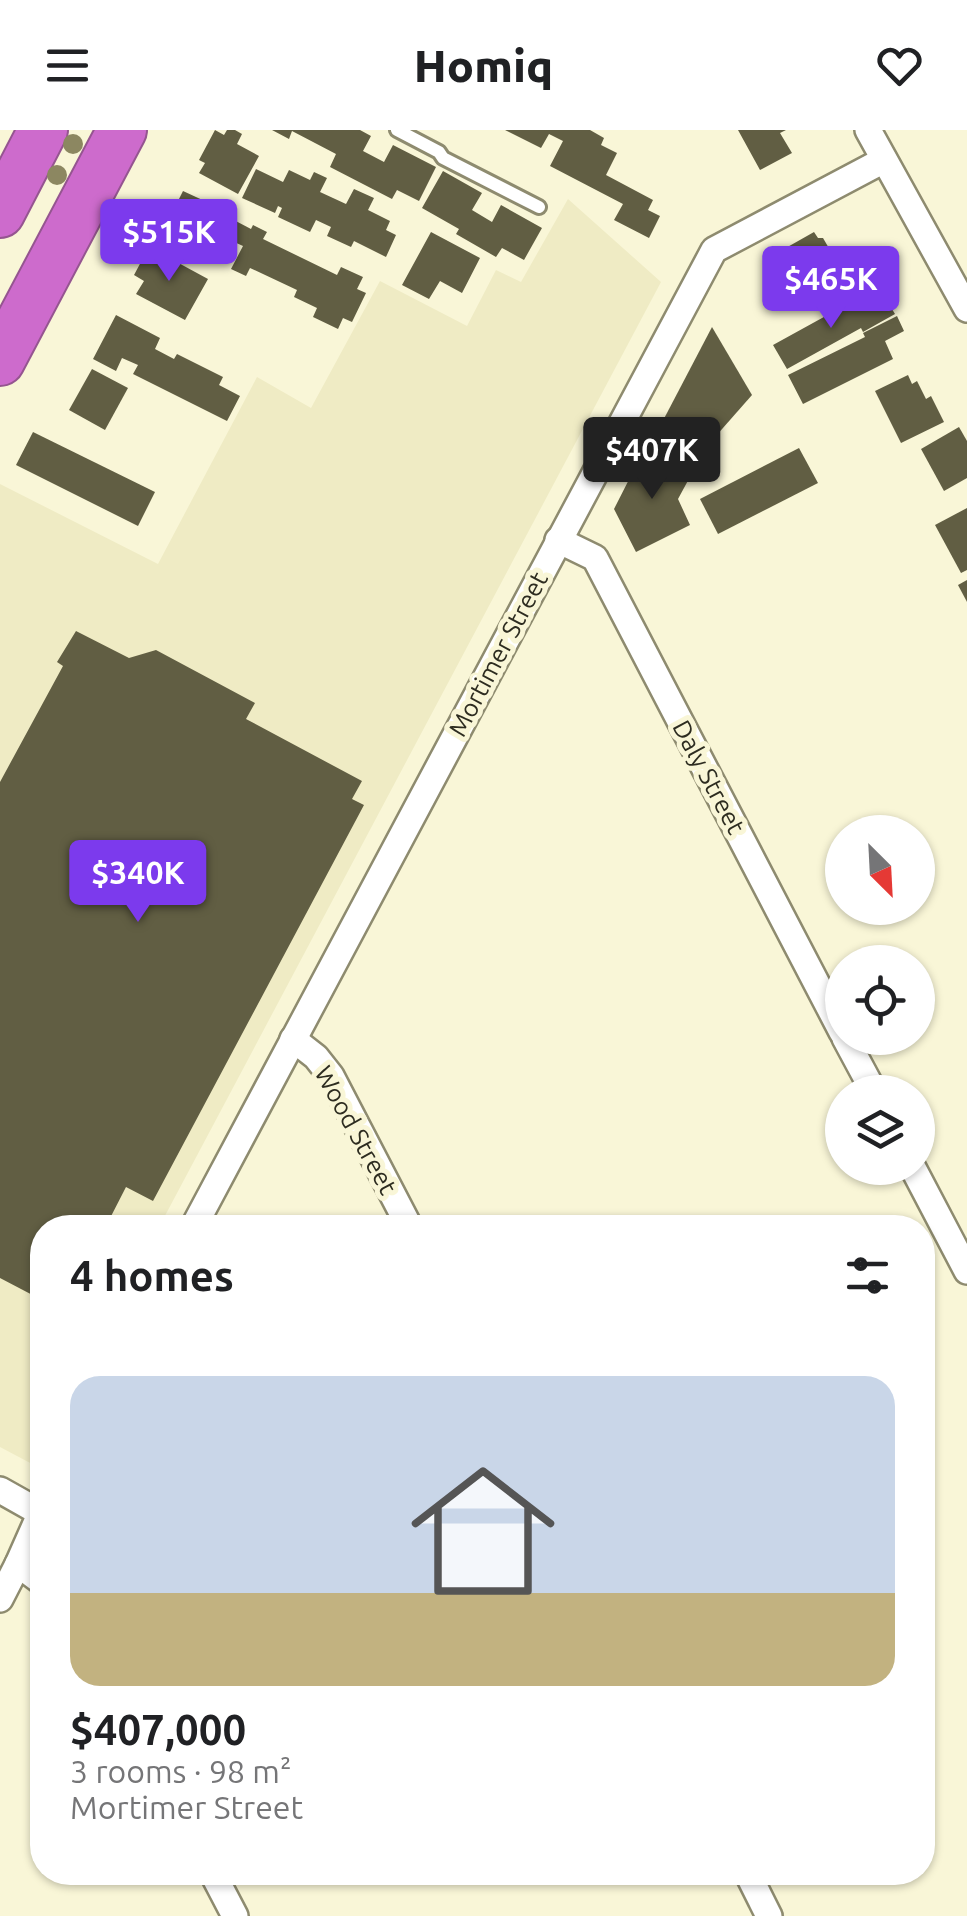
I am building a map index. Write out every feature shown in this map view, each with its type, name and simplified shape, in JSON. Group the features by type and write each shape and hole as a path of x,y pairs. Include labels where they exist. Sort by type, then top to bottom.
{"highway":[{"path":"43,130 6,203 53,206 93,184"},
{"path":"0,361 122,130"}],"street":[{"path":"868,130 964,297"},
{"name":"Mortimer Street","path":"200,1215 714,250 884,160"},
{"name":"Daly Street","path":"558,540 596,558 825,998"},
{"name":"Wood Street","path":"294,1040 316,1057 331,1076 403,1215"},
{"path":"922,1185 967,1272"},
{"path":"0,1490 30,1505"},
{"path":"0,1598 30,1538"},
{"path":"18,1564 30,1573"},
{"path":"219,1885 235,1916"},
{"path":"754,1885 770,1916"}],"lane":[{"path":"397,130 538,207"}],"shaded area":[{"path":"568,199 661,282 165,1215 30,1215 30,1463 0,1447 0,484 158,564 257,377 311,408 380,281 467,326 496,270 521,282"}],"building":[{"path":"215,130 224,135 227,130 242,134 237,144 259,156 238,194 199,173 205,163 199,160"},
{"path":"272,130 360,130 371,136 363,151 384,162 393,145 436,167 419,201 397,190 392,199 330,167 336,154 292,131 289,139"},
{"path":"505,130 590,130 604,138 601,145 617,153 606,175 653,200 648,210 660,216 649,238 614,220 623,204 550,166 563,141 549,134 541,148"},
{"path":"738,130 786,130 780,133 792,153 760,170"},
{"path":"256,169 283,182 289,170 310,180 314,172 327,178 320,192 346,204 354,189 374,198 368,210 390,221 386,230 396,235 386,257 354,241 351,247 327,236 331,227 316,220 310,232 278,217 282,208 278,206 275,213 242,198"},
{"path":"443,171 482,193 472,210 492,222 501,205 542,228 524,260 502,248 496,257 422,208"},
{"path":"183,191 222,209 199,256 154,235 169,205 175,207"},
{"path":"230,218 267,232 263,239 337,275 341,267 363,277 357,289 366,293 352,322 343,318 338,329 313,317 317,308 294,297 297,290 250,268 246,276 231,269 243,246 221,236"},
{"path":"431,232 480,258 462,293 440,281 429,299 402,285"},
{"path":"814,232 823,238 837,262 843,258 856,280 814,303 784,249"},
{"path":"149,247 208,279 185,320 136,294 144,281 134,275"},
{"path":"862,296 870,311 887,301 895,314 787,369 773,345"},
{"path":"116,315 160,338 155,349 174,359 177,354 223,377 219,385 240,396 227,421 133,374 138,365 122,358 116,371 93,359"},
{"path":"897,316 904,331 885,341 893,359 803,404 788,375 865,337 863,333"},
{"path":"712,327 752,395 693,462 657,432"},
{"path":"92,369 128,388 105,430 69,410"},
{"path":"908,375 912,384 917,381 926,399 931,396 944,422 901,443 875,391"},
{"path":"959,427 967,441 967,478 944,491 921,449"},
{"path":"33,432 155,492 138,526 16,465"},
{"path":"799,448 818,483 718,534 700,499"},
{"path":"644,450 691,475 678,499 690,525 636,552 614,509"},
{"path":"967,508 967,570 961,573 935,525"},
{"path":"967,580 967,602 958,585"},
{"path":"76,631 129,658 156,650 255,703 246,719 362,781 352,799 364,805 153,1201 126,1187 112,1215 30,1215 30,1294 0,1278 0,782 63,666 57,662"}]}
